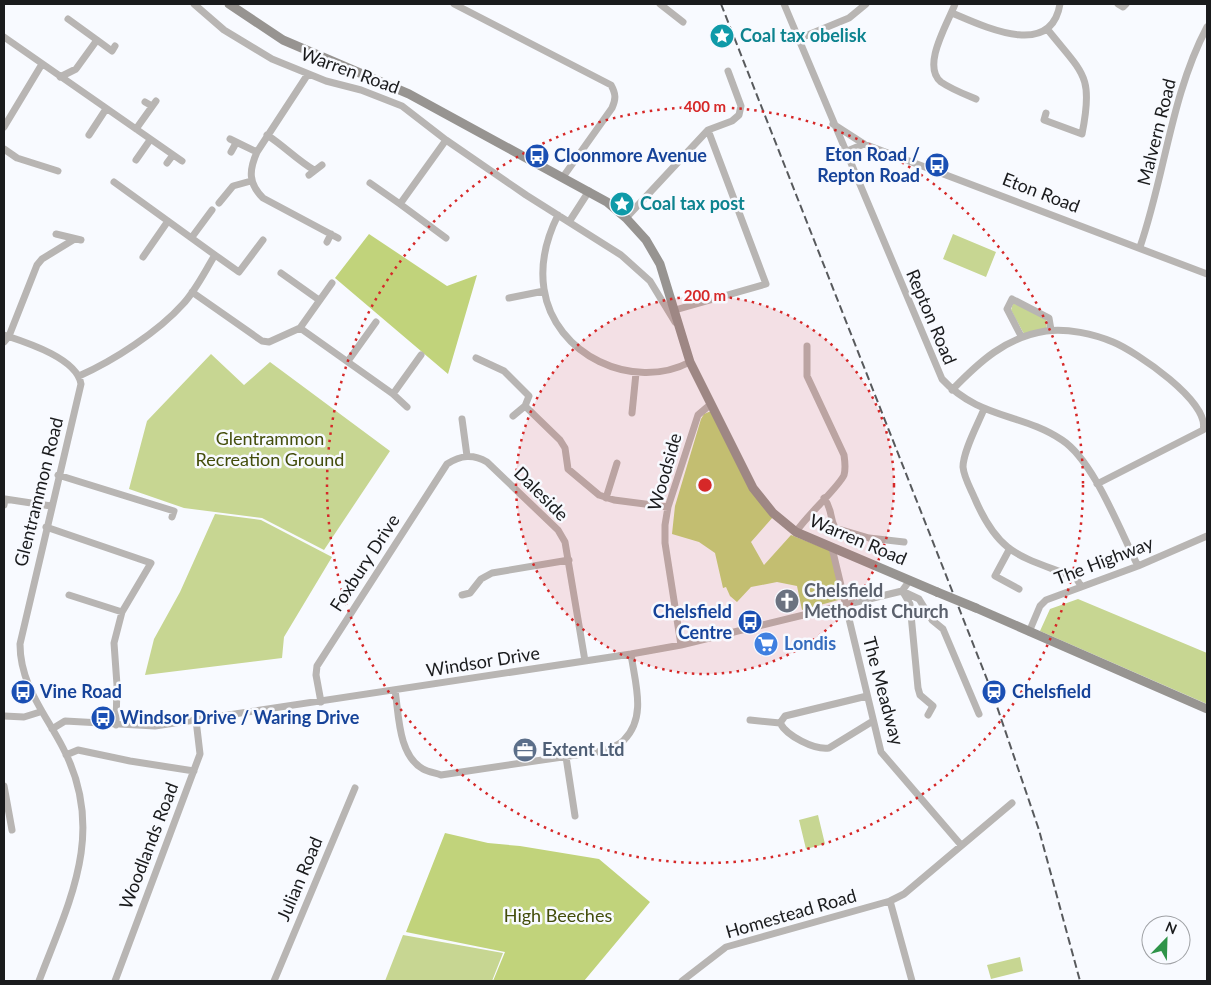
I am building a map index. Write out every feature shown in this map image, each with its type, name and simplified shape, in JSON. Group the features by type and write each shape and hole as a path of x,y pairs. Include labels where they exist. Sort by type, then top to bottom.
{"street":[{"name":"Warren Road","path":"194,4 224,30 272,59 308,74 402,106 446,140 621,255 640,270 650,281 679,328"},
{"name":"Warren Road","path":"229,4 283,40 409,94 589,191 607,202 626,218 646,240 660,264 676,310 679,328 690,362 753,488 773,513 796,532 1207,709"},
{"path":"454,4 611,86 615,93 612,108 563,177"},
{"path":"660,4 683,22"},
{"name":"Repton Road","path":"784,4 942,379 964,400 1062,440 1075,449 1097,484 1138,566"},
{"path":"798,39 849,18 866,4"},
{"path":"955,4 934,57 933,73 939,81 976,98"},
{"path":"952,13 1002,31 1022,34 1048,30 1058,16 1060,4"},
{"path":"1118,4 1123,7 1126,4"},
{"path":"68,19 112,51 115,46"},
{"name":"Malvern Road","path":"1140,247 1153,208 1182,88 1207,27"},
{"path":"1046,113 1044,120 1082,134 1088,105 1086,80 1079,68 1048,30"},
{"path":"4,37 182,161"},
{"path":"60,77 76,69 97,40"},
{"path":"4,127 42,64"},
{"path":"626,218 708,130 732,121 739,115 742,106 728,71"},
{"path":"308,74 257,152 250,173 251,182 255,190 263,198 338,238"},
{"path":"136,129 154,104 145,102"},
{"path":"89,135 106,109"},
{"name":"Eton Road","path":"833,124 864,144 1140,247 1207,274"},
{"path":"676,310 766,284 708,130"},
{"path":"267,135 311,173 322,165"},
{"path":"136,160 150,140"},
{"path":"400,204 446,140"},
{"path":"232,152 233,141 257,152"},
{"path":"845,152 864,144"},
{"path":"4,149 17,158 58,171"},
{"path":"167,164 173,155"},
{"path":"114,182 239,272 263,240"},
{"path":"220,203 233,186 251,182"},
{"path":"370,183 446,238"},
{"path":"569,222 589,191"},
{"path":"192,237 212,210"},
{"path":"558,215 545,248 542,268 544,291 553,317 567,337 583,353 600,363 636,373 658,373 679,368 690,362"},
{"path":"143,256 168,221"},
{"path":"56,234 72,240 81,240"},
{"path":"326,242 331,234"},
{"path":"72,240 42,259 37,265 5,338 56,357 70,366 79,376 93,370 136,342 174,313 192,292 216,256"},
{"path":"281,273 319,300"},
{"path":"192,292 262,341 270,342 300,328 332,283"},
{"path":"509,298 544,291"},
{"path":"1020,336 1007,309 1012,299 1049,318 1050,330"},
{"path":"348,361 376,322"},
{"path":"300,328 393,394 407,407"},
{"path":"952,390 993,351 1020,336 1050,330 1079,332 1112,342 1144,358 1172,380 1205,417 1203,430 1097,484"},
{"path":"796,532 804,520 844,476 846,466 844,455 807,376 808,346"},
{"path":"393,394 421,355"},
{"path":"478,362 504,371 529,396 525,406 513,416"},
{"path":"632,413 636,373"},
{"name":"Glentrammon Road","path":"39,981 76,882 81,861 83,828 77,783 66,755 40,712 26,680 20,644 80,387 79,376"},
{"name":"Woodside","path":"681,645 665,543 665,525 668,507 698,414 711,404"},
{"path":"525,406 560,440 565,448 568,469 599,495 606,498 668,507"},
{"path":"984,408 965,455 963,466 984,518 993,534 1009,550 1076,578 1081,586"},
{"path":"462,419 467,456"},
{"name":"Daleside","path":"467,456 477,456 487,462 558,530 565,542 585,661"},
{"name":"Foxbury Drive","path":"320,702 316,675 317,666 447,464 456,458 467,456"},
{"path":"606,498 617,463"},
{"path":"58,475 174,511 172,517"},
{"path":"824,498 832,508 832,522 835,528 869,538 904,542"},
{"path":"4,505 5,499 51,506"},
{"path":"46,527 151,563 122,612 114,643 117,685 116,725"},
{"name":"The Highway","path":"1029,632 1040,606 1046,600 1138,566 1207,536"},
{"name":"The Meadway","path":"832,548 881,752 961,845"},
{"path":"1009,550 995,576 1020,588"},
{"path":"462,595 470,593 481,579 492,573 569,560"},
{"path":"902,592 910,580"},
{"path":"902,592 919,599 932,620 943,628 979,714"},
{"path":"902,592 910,604 918,688 920,695 933,706 928,715"},
{"name":"Windsor Drive","path":"52,729 65,721 155,726 631,654 681,645 902,592"},
{"path":"69,595 122,612"},
{"path":"395,690 403,741 410,756 422,768 442,775 566,757 603,751 623,742 634,726 638,708 631,654"},
{"path":"780,723 785,716 867,696"},
{"path":"4,716 24,717 40,712"},
{"name":"Woodlands Road","path":"115,981 200,754 196,720"},
{"path":"750,720 780,723"},
{"path":"780,723 785,732 821,749 829,748 873,722"},
{"path":"66,755 78,750 130,761 194,771"},
{"path":"566,757 575,816"},
{"path":"4,786 12,830"},
{"name":"Julian Road","path":"274,981 355,788"},
{"name":"Homestead Road","path":"682,981 726,947 890,901 904,894 1012,803"},
{"path":"890,901 912,981"}],"green space":[{"path":"369,234 447,286 477,275 448,374 335,278"},
{"path":"953,234 996,252 986,277 943,259"},
{"path":"1013,303 1046,318 1047,330 1024,334 1011,310"},
{"name":"Glentrammon Recreation Ground","path":"211,354 244,385 270,362 390,451 324,550 262,518 184,508 129,489 147,421"},
{"path":"711,411 773,517 751,542 764,565 791,535 831,551 842,599 802,610 797,586 777,582 751,587 737,602 730,596 726,587 723,588 715,553 699,542 672,534 675,506 701,419 704,414"},
{"name":"Glentrammon Recreation Ground","path":"215,514 261,520 332,557 284,637 282,658 145,675 154,639 180,592"},
{"path":"1078,599 1207,653 1207,704 1040,631 1050,609"},
{"path":"818,815 825,844 806,849 799,820"},
{"name":"High Beeches","path":"445,833 488,843 520,846 599,859 650,902 584,981 493,981 505,952 406,932"},
{"path":"403,935 503,953 492,981 385,981"},
{"path":"1020,957 1023,971 991,979 987,965"}],"railway":[{"path":"721,4 992,692 1039,830 1080,981"}],"place":[{"name":"Coal tax obelisk","path":"722,36"},
{"name":"Cloonmore Avenue","path":"537,156"},
{"name":"Eton Road / Repton Road","path":"937,165"},
{"name":"Coal tax post","path":"622,204"},
{"name":"Chelsfield Methodist Church","path":"787,601"},
{"name":"Chelsfield Centre","path":"750,622"},
{"name":"Londis","path":"766,644"},
{"name":"Vine Road","path":"23,692"},
{"name":"Chelsfield","path":"994,692"},
{"name":"Windsor Drive / Waring Drive","path":"103,718"},
{"name":"Extent Ltd","path":"525,750"}]}
